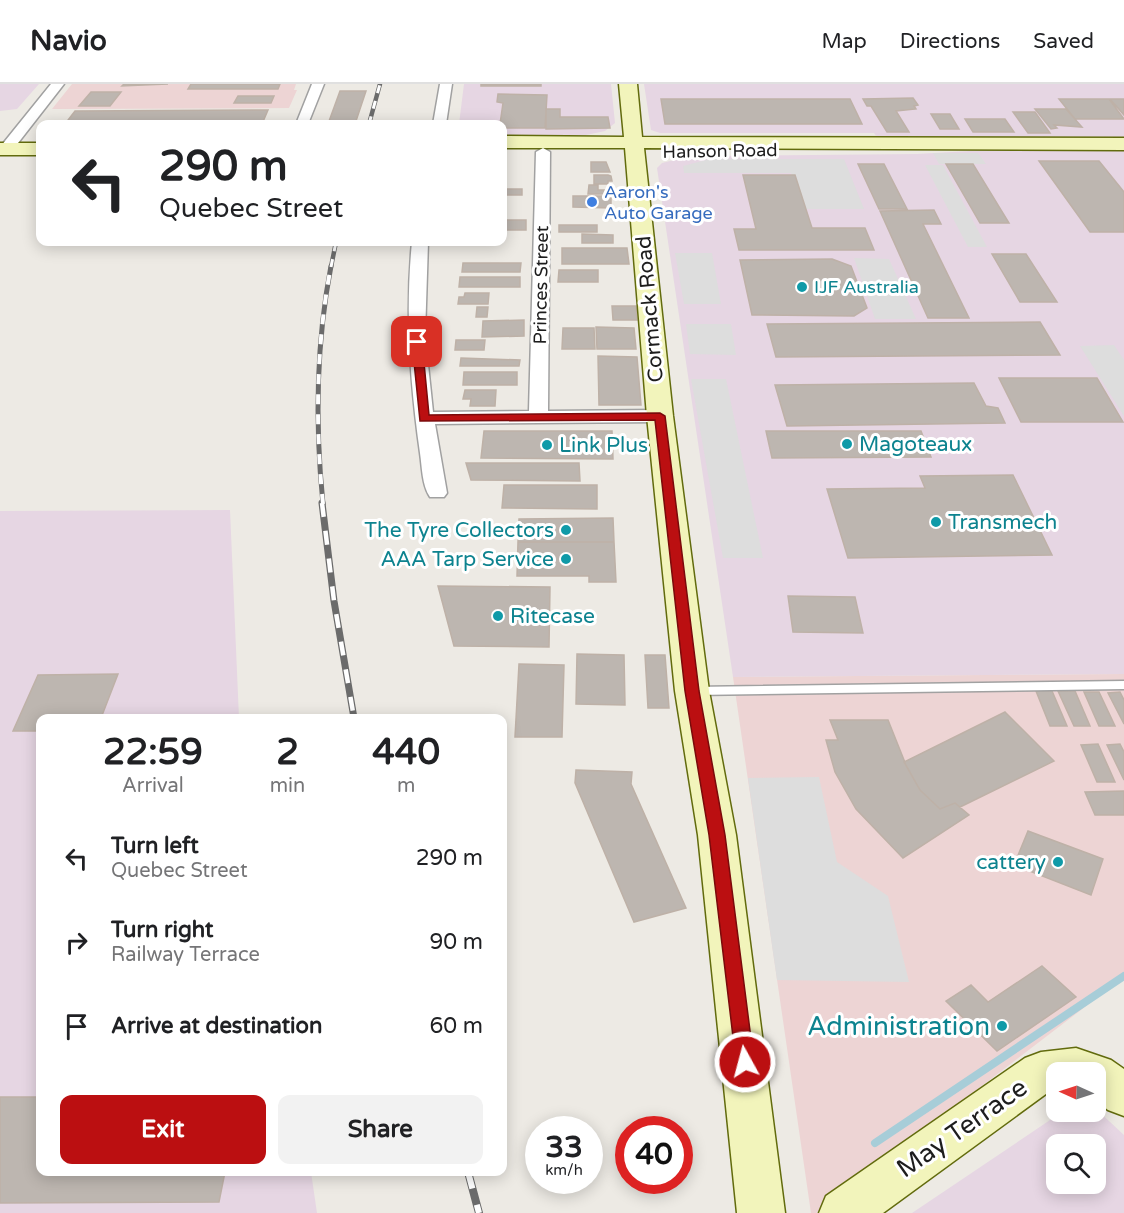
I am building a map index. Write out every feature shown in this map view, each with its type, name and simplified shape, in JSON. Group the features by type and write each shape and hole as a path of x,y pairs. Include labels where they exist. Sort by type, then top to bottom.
{"main road":[{"name":"Cormack Road","path":"628,84 660,416 692,691 717,835 761,1213"},
{"path":"595,147 621,135 634,139"},
{"name":"Hanson Road","path":"634,139 696,151 842,149 938,144"},
{"name":"Hanson Road","path":"507,152 543,152 595,147 634,139 675,142 1124,144"},
{"path":"4,145 36,141"},
{"name":"Hanson Road","path":"507,142 595,147"},
{"path":"4,145 36,149"},
{"path":"595,147 621,164 636,178 648,169 649,162 653,160 696,151"},
{"name":"May Terrace","path":"843,1213 1041,1072 1046,1071"},
{"path":"1106,1080 1124,1095"}],"street":[{"path":"4,145 58,84"},
{"path":"304,120 318,84"},
{"path":"440,120 446,84"},
{"name":"Princes Street","path":"538,417 543,152"},
{"path":"420,246 416,302 417,362 423,418 437,493"},
{"path":"423,418 660,416"}],"lane":[{"path":"692,691 1124,685"}],"shaded area":[{"path":"0,84 39,84 17,109 0,111"},
{"path":"72,84 296,84 294,90 297,90 289,108 52,109"},
{"path":"464,84 611,84 615,123 605,131 586,135 507,137 507,120 460,120"},
{"path":"644,84 1124,84 1124,137 877,137 874,133 660,133 651,130"},
{"path":"987,150 1124,150 1124,674 733,677 657,168 662,163 678,159 707,156 917,154"},
{"path":"933,153 978,153 986,164 939,164"},
{"path":"710,159 844,159 864,209 804,209 791,173 684,173 683,166"},
{"path":"925,165 943,165 987,247 968,247"},
{"path":"675,253 712,253 721,304 684,304"},
{"path":"854,258 889,259 916,319 875,319"},
{"path":"686,324 731,324 736,355 690,354"},
{"path":"1114,345 1124,360 1124,416 1080,346"},
{"path":"691,379 726,379 763,558 723,558"},
{"path":"230,510 239,714 36,714 36,1176 312,1176 317,1213 0,1213 0,511"},
{"path":"1124,674 1124,977 816,1213 811,1213 733,677"},
{"path":"819,777 837,862 888,896 909,982 777,980 748,778"},
{"path":"1106,1118 1124,1135 1124,1213 912,1213 1047,1122 1106,1122"}],"building":[{"path":"124,84 168,84 122,86"},
{"path":"191,84 280,84 278,89 188,89"},
{"path":"481,84 541,84 541,86 481,86"},
{"path":"340,91 366,91 356,120 329,120"},
{"path":"91,92 121,92 110,106 79,106"},
{"path":"498,94 547,95 545,128 507,128 507,120 501,120 503,103 497,102"},
{"path":"238,96 274,96 271,103 234,103"},
{"path":"913,98 918,105 914,106 916,109 896,111 909,132 887,132 871,106 867,106 863,99"},
{"path":"661,99 850,99 862,124 665,124"},
{"path":"1059,99 1109,99 1124,119 1075,119"},
{"path":"1110,99 1124,99 1124,115"},
{"path":"546,109 560,109 560,117 608,117 610,128 546,129"},
{"path":"1035,109 1066,109 1082,127 1054,125 1057,128 1051,129"},
{"path":"268,110 264,120 68,120 75,111"},
{"path":"1013,112 1035,112 1050,133 1028,133"},
{"path":"931,114 950,114 959,129 940,129"},
{"path":"965,119 1005,119 1014,132 973,132"},
{"path":"1039,161 1099,161 1124,192 1124,232 1090,232"},
{"path":"591,162 606,162 610,172 591,172"},
{"path":"858,164 884,164 907,209 879,209"},
{"path":"946,164 973,164 1009,223 980,223"},
{"path":"594,175 611,176 612,181 608,181 608,184 594,184"},
{"path":"743,175 795,175 812,228 865,228 874,250 739,250 734,229 756,229"},
{"path":"589,185 598,185 598,190 613,190 613,194 588,194"},
{"path":"507,189 522,189 522,195 507,195"},
{"name":"Aaron's Auto Garage","path":"573,196 611,196 611,208 573,207"},
{"path":"934,210 941,224 923,224 969,318 928,318 880,211"},
{"path":"507,220 526,220 526,230 507,230"},
{"path":"559,225 597,225 597,232 559,232"},
{"path":"582,234 613,235 613,243 582,243"},
{"path":"562,248 627,248 629,264 562,264"},
{"path":"992,254 1026,254 1057,302 1020,302"},
{"name":"IJF Australia","path":"832,259 851,266 867,308 854,316 752,315 740,260"},
{"path":"463,263 521,263 520,272 462,272"},
{"path":"559,270 598,270 598,282 558,282"},
{"path":"460,277 520,277 520,287 459,287"},
{"path":"465,293 489,293 488,304 458,304 459,297 464,297"},
{"path":"612,306 636,306 637,320 613,320"},
{"path":"477,307 488,307 487,317 476,317"},
{"path":"524,320 524,336 482,337 483,321"},
{"path":"1040,322 1060,355 776,357 767,324"},
{"path":"596,327 634,328 636,349 597,349"},
{"path":"563,328 594,328 595,349 562,349"},
{"path":"456,340 485,340 484,350 455,350"},
{"path":"598,356 637,357 641,405 599,405"},
{"path":"461,358 520,360 519,366 460,366"},
{"path":"464,372 517,372 517,385 463,385"},
{"path":"999,378 1097,378 1123,422 1021,422"},
{"path":"974,383 986,406 998,408 1005,423 787,426 775,385"},
{"path":"465,390 496,390 495,406 470,406 471,399 463,399"},
{"name":"Link Plus","path":"484,431 612,431 613,459 481,458"},
{"name":"Magoteaux","path":"766,431 921,431 931,457 772,458"},
{"path":"466,463 579,463 580,481 471,480"},
{"name":"Transmech","path":"1013,475 1052,555 848,558 827,489 925,488 920,476"},
{"path":"504,485 597,485 597,509 502,508"},
{"name":"The Tyre Collectors","path":"613,518 614,542 518,542 519,519"},
{"name":"AAA Tarp Service","path":"518,542 614,542 616,582 589,582 589,576 517,576"},
{"name":"Ritecase","path":"438,586 550,587 549,647 454,646"},
{"path":"788,596 855,597 863,633 793,632"},
{"path":"577,654 624,655 625,705 576,704"},
{"path":"645,655 665,655 669,708 648,708"},
{"path":"519,664 564,665 562,737 515,737"},
{"path":"118,674 103,714 36,714 36,731 13,731 38,675"},
{"path":"1036,691 1052,691 1067,726 1050,726"},
{"path":"1058,691 1075,691 1090,726 1074,726"},
{"path":"1084,692 1099,692 1115,726 1099,726"},
{"path":"1120,692 1124,700 1124,724 1108,693"},
{"path":"1005,712 1054,761 960,807 955,803 940,809 920,790 904,762"},
{"path":"830,720 888,720 906,765 920,790 940,809 955,803 969,815 903,858 856,809 835,772 826,740 838,740"},
{"path":"1098,744 1115,782 1097,782 1081,745"},
{"path":"1120,744 1124,752 1124,780 1107,745"},
{"path":"576,770 632,772 631,784 686,908 634,922 575,783"},
{"path":"1124,791 1124,815 1095,815 1085,792"},
{"name":"cattery","path":"1028,831 1103,859 1091,895 1014,865"},
{"name":"Administration","path":"1042,966 1076,997 997,1051 946,1001 971,985 988,1002"},
{"path":"0,1097 36,1097 36,1176 224,1176 219,1202 0,1203"}],"waterway":[{"path":"875,1143 1124,976"}],"railway":[{"path":"370,120 380,84"},
{"path":"331,267 335,246"},
{"path":"323,504 318,385 322,325 331,266"},
{"path":"322,503 334,601 353,714"},
{"path":"469,1176 479,1213"}],"place":[{"name":"Aaron's Auto Garage","path":"592,202"},
{"name":"IJF Australia","path":"802,287"},
{"name":"Magoteaux","path":"847,444"},
{"name":"Link Plus","path":"547,445"},
{"name":"Transmech","path":"936,522"},
{"name":"The Tyre Collectors","path":"566,530"},
{"name":"AAA Tarp Service","path":"566,559"},
{"name":"Ritecase","path":"498,616"},
{"name":"cattery","path":"1058,862"},
{"name":"Administration","path":"1002,1026"}],"route":[{"path":"417,342 423,418 660,416 692,691 717,835 745,1062"}]}
